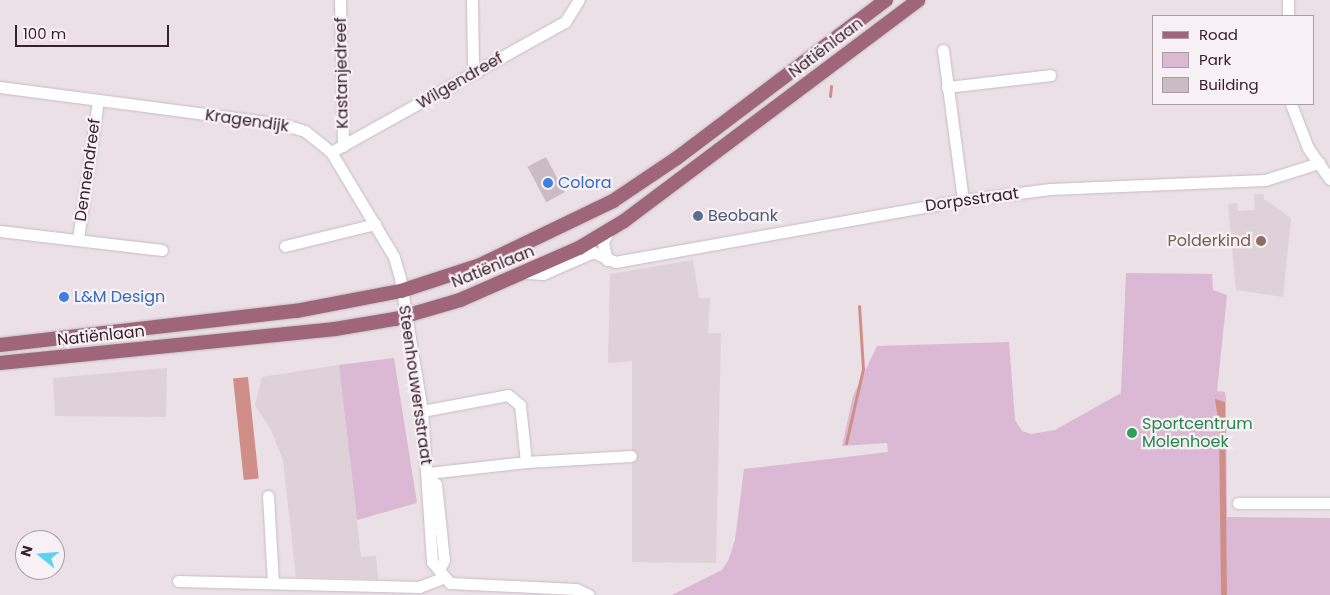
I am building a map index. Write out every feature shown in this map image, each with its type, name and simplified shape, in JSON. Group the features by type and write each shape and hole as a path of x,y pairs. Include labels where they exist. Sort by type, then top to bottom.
{"main road":[{"name":"Natiënlaan","path":"0,345 296,311 401,291 520,249 613,201 677,158 886,0"},
{"name":"Natiënlaan","path":"0,364 335,329 406,316 460,300 528,273 608,232 918,0"}],"street":[{"name":"Kastanjedreef","path":"340,0 343,146"},
{"path":"472,0 473,65 478,72"},
{"name":"Wilgendreef","path":"331,152 565,22 579,0"},
{"path":"1288,0 1288,15"},
{"path":"943,50 963,200"},
{"path":"948,87 1050,75"},
{"name":"Kragendijk","path":"0,87 294,127 315,138 331,152 394,257 401,291"},
{"name":"Dennendreef","path":"78,240 98,100"},
{"path":"1291,105 1308,148 1330,179"},
{"name":"Dorpsstraat","path":"528,273 543,274 593,252 606,256 614,262 963,200 1050,189 1265,180 1319,163"},
{"path":"285,246 375,224"},
{"name":"Dennendreef","path":"0,231 162,250"},
{"path":"606,256 603,242 608,232"},
{"name":"Steenhouwersstraat","path":"401,291 422,411 428,476 436,484 444,560 441,574"},
{"path":"422,411 508,395 520,404 526,462"},
{"path":"428,476 526,462 631,456"},
{"path":"268,496 273,584"},
{"path":"1238,503 1330,503"},
{"path":"178,582 419,587 441,574 460,586 576,589 588,595"}],"shaded area":[{"name":"Polderkind","path":"1254,194 1263,194 1264,199 1291,218 1283,297 1236,290 1228,204 1237,203 1238,211 1255,210"},
{"path":"693,260 699,298 710,298 708,333 721,333 716,563 632,562 632,361 608,363 610,274"},
{"path":"339,365 361,557 376,556 378,579 296,577 283,460 271,430 255,405 262,377"},
{"path":"167,368 166,417 55,416 53,378"},
{"path":"248,377 259,478 244,480 233,379"},
{"path":"1215,399 1225,402 1227,595 1221,595 1219,427"}],"green space":[{"name":"Sportcentrum Molenhoek","path":"1126,273 1212,274 1213,290 1227,295 1217,391 1225,392 1226,398 1227,517 1330,518 1330,595 672,595 722,570 728,561 735,540 744,469 888,452 887,443 842,446 853,396 877,346 1009,342 1015,420 1022,431 1031,434 1055,430 1121,393"},
{"path":"394,358 417,503 357,520 339,365"}],"building":[{"name":"Colora","path":"546,157 565,192 546,202 527,167"}],"waterway":[{"path":"830,96 831,86"},
{"path":"846,443 863,369 859,306"}],"place":[{"name":"Colora","path":"548,183"},
{"name":"Beobank","path":"698,216"},
{"name":"Polderkind","path":"1261,241"},
{"name":"L&M Design","path":"64,297"},
{"name":"Sportcentrum Molenhoek","path":"1132,433"}]}
